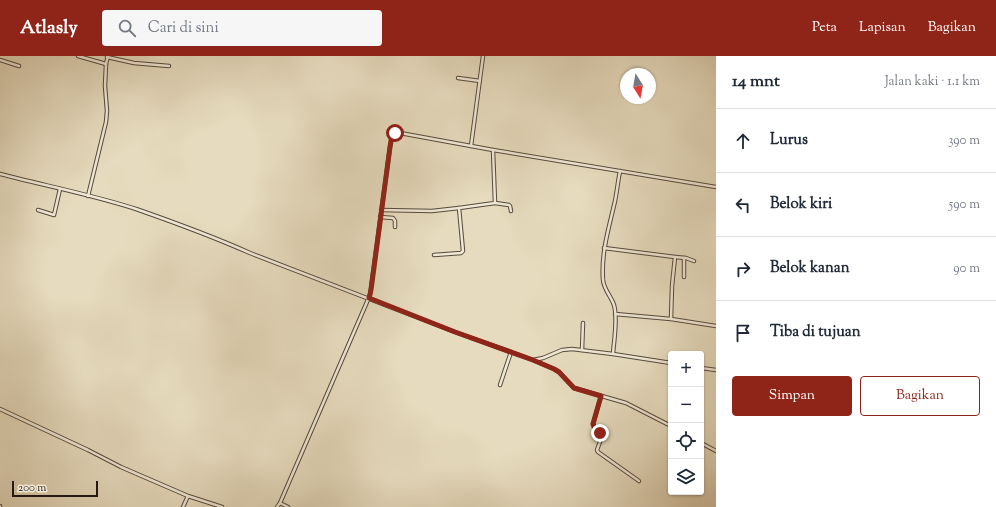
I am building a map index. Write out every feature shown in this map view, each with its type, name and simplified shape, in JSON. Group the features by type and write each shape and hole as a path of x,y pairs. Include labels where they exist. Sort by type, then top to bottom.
{"street":[{"path":"78,56 106,64"},
{"path":"88,196 106,122 107,111 105,86 108,56 134,63 169,66"},
{"path":"471,146 483,56"},
{"path":"0,60 19,66"},
{"path":"458,78 480,81"},
{"path":"277,507 369,298 391,140 394,133 396,132 492,150 716,187"},
{"path":"492,150 495,203"},
{"path":"613,354 615,314 612,301 604,286 603,261 604,248 615,201 620,171"},
{"path":"0,174 138,210 210,236 455,332 533,360 559,372 574,388 626,403 668,424"},
{"path":"38,210 54,215 60,189"},
{"path":"381,210 432,211 495,203 509,205 511,211"},
{"path":"434,255 463,252 459,208"},
{"path":"380,216 393,218 396,227"},
{"path":"604,248 684,258 694,261"},
{"path":"671,320 675,257"},
{"path":"684,258 684,277"},
{"path":"615,314 716,326"},
{"path":"582,350 583,323"},
{"path":"533,360 538,360 567,349 668,363"},
{"path":"500,385 510,352"},
{"path":"704,368 716,370"},
{"path":"601,396 593,424 602,436 597,452 639,481"},
{"path":"0,409 122,467 188,496 222,507"},
{"path":"704,445 716,451"},
{"path":"183,507 188,496"},
{"path":"280,503 288,507"}],"route":[{"path":"395,133 392,136 390,147 369,298 455,332 533,360 559,372 570,386 577,390 601,396 593,424 600,433"}]}
